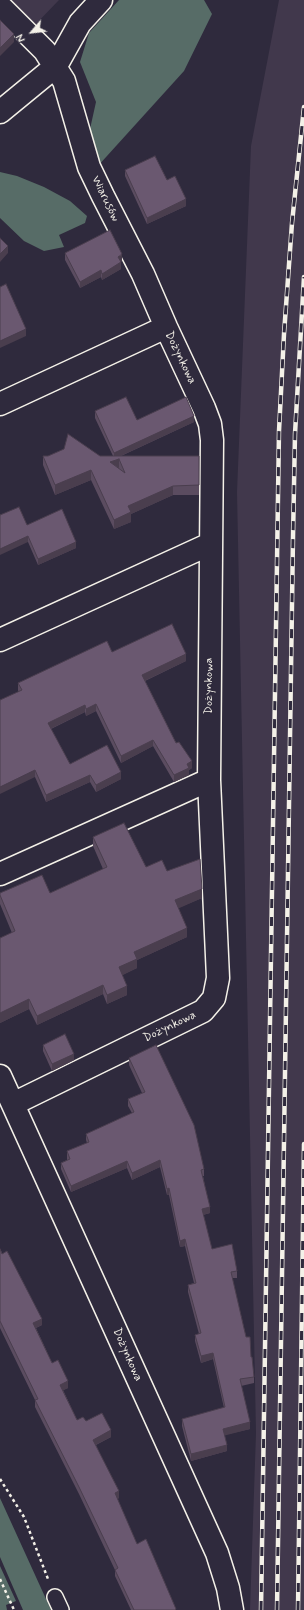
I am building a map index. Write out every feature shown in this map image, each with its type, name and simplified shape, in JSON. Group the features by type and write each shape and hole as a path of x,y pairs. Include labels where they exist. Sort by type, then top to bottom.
{"street":[{"path":"0,112 56,66 80,24 101,0"},
{"name":"Wiarusów","path":"0,6 45,51 56,66 64,81 89,167 102,196 143,274 166,327"},
{"name":"Dożynkowa","path":"0,404 166,327 204,408 210,424 212,440 209,780 218,978 214,998 203,1011 13,1104"},
{"path":"0,640 210,544"},
{"path":"0,874 209,780"},
{"name":"Dożynkowa","path":"0,1076 218,1553 228,1588 232,1610"}],"path":[{"path":"0,1479 24,1517 58,1603"},
{"path":"0,1579 14,1610"}],"shaded area":[{"path":"5,0 59,0 33,27"},
{"path":"279,0 304,0 304,1610 250,1610 256,1433 237,492 251,146"}],"green space":[{"path":"119,0 204,0 212,14 184,71 97,167 88,138 96,102 80,62 89,33"},
{"path":"0,172 17,176 44,187 70,201 87,216 85,223 59,235 64,247 44,251 24,241 0,218"},
{"path":"0,1498 51,1610 23,1610 0,1557"},
{"path":"0,1566 16,1601 6,1605 7,1610 0,1610"}],"building":[{"path":"0,20 14,34 0,48"},
{"path":"155,156 167,180 175,176 186,199 147,218 125,170"},
{"path":"110,230 122,254 118,257 121,262 102,274 101,270 80,282 65,253"},
{"path":"0,238 8,246 0,254"},
{"path":"6,284 26,329 0,341 0,287"},
{"path":"126,397 137,420 186,397 194,416 114,453 95,411"},
{"path":"68,434 100,456 199,456 199,485 173,486 128,506 131,512 114,520 91,470 55,485 43,456 48,456 64,449","holes":["119,459 125,473 110,462"]},
{"path":"19,507 27,525 62,509 76,542 38,559 28,536 0,549 0,515"},
{"path":"172,624 186,654 142,675 176,743 179,742 192,761 187,764 189,768 174,775 153,740 121,756 96,704 86,709 85,705 48,723 70,764 107,745 121,772 96,785 90,775 46,795 35,770 0,787 0,700 22,690 18,683 107,641 112,652"},
{"path":"124,823 146,867 162,860 167,871 200,859 202,889 175,900 187,928 134,952 137,959 119,967 127,986 107,995 103,985 37,1016 29,999 0,1013 0,938 15,931 0,893 42,875 50,893 107,867 93,837"},
{"path":"65,1034 74,1054 52,1064 43,1045"},
{"path":"156,1045 194,1125 204,1169 201,1170 210,1207 202,1209 212,1249 232,1244 237,1271 231,1272 246,1337 250,1337 254,1377 240,1379 250,1422 223,1429 227,1445 191,1454 182,1419 225,1407 213,1353 201,1356 195,1335 201,1333 188,1285 196,1283 185,1239 180,1241 169,1188 167,1189 160,1160 132,1173 127,1161 71,1186 61,1163 70,1159 67,1151 89,1142 86,1134 134,1112 128,1099 145,1092 129,1058"},
{"path":"0,1249 2,1254 7,1251 42,1319 33,1323 52,1363 58,1360 68,1381 60,1385 77,1420 83,1417 86,1421 102,1413 111,1430 93,1440 119,1491 115,1493 137,1544 146,1539 176,1609 175,1610 134,1610 115,1570 118,1568 35,1400 38,1399 0,1321"}],"railway":[{"path":"261,1610 279,431 292,223 304,107"},
{"path":"277,1610 295,434 304,277"},
{"path":"298,1610 304,1144"}]}
